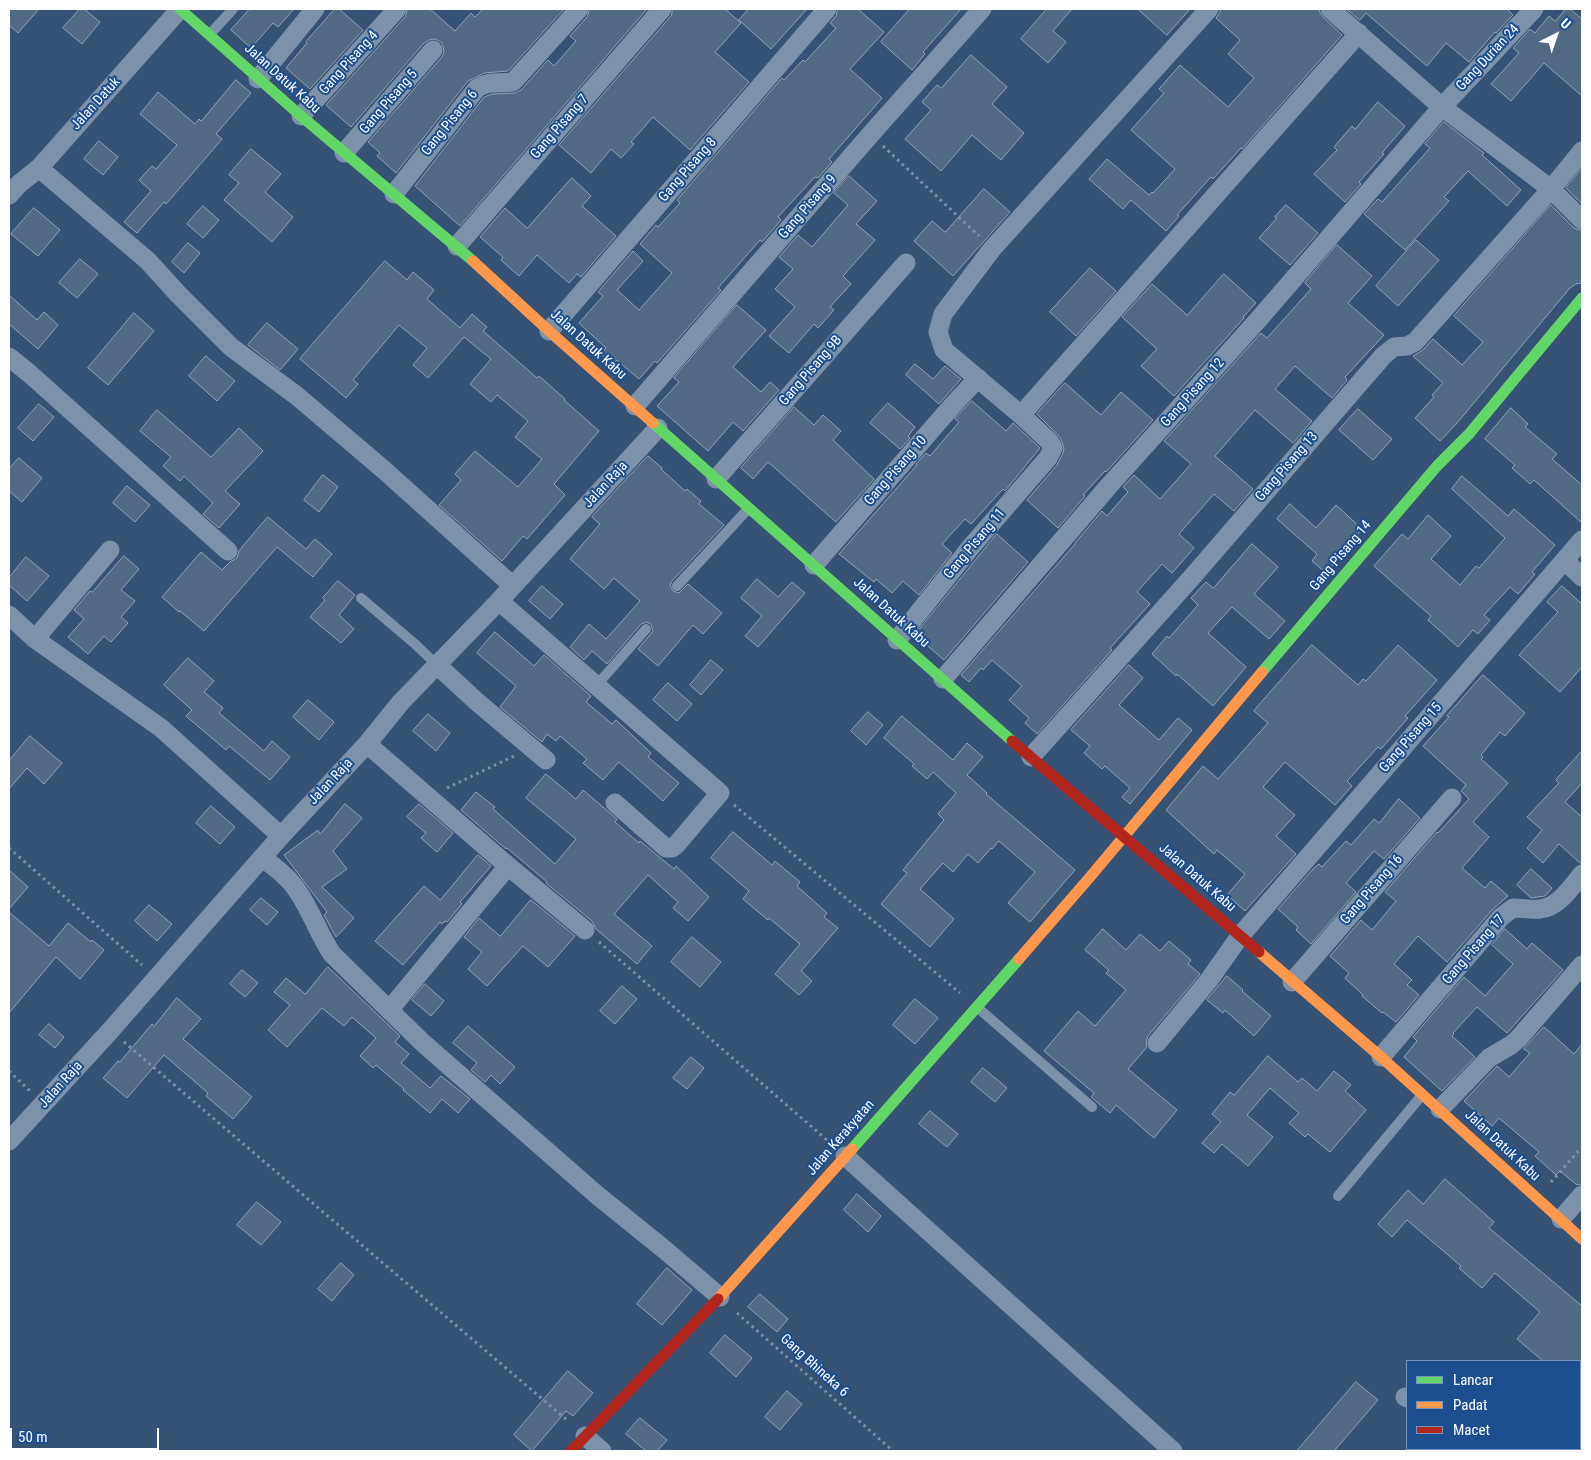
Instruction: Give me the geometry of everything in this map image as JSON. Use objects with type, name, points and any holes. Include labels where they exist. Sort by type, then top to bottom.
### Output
[{"type":"street","name":"Jalan Datuk Kabu","points":[[180,9],[344,153],[457,246],[658,428],[897,640],[1440,1109],[1582,1239]]},
{"type":"street","name":"Jalan Datuk","points":[[12,184],[39,168],[180,9]]},
{"type":"street","points":[[258,79],[315,9]]},
{"type":"street","name":"Gang Pisang 4","points":[[301,116],[397,9]]},
{"type":"street","name":"Gang Pisang 6","points":[[394,194],[477,88],[487,82],[500,84],[512,82],[579,9]]},
{"type":"street","name":"Gang Pisang 7","points":[[457,246],[662,9]]},
{"type":"street","name":"Gang Pisang 8","points":[[550,331],[827,9]]},
{"type":"street","name":"Gang Pisang 9","points":[[634,406],[982,9]]},
{"type":"street","points":[[1209,9],[992,249],[943,314],[938,332],[944,350],[1021,415],[1359,34]]},
{"type":"street","points":[[1330,9],[1442,107],[1551,189],[1582,220]]},
{"type":"street","name":"Gang Durian 24","points":[[1442,107],[1534,9]]},
{"type":"street","name":"Gang Pisang 5","points":[[344,153],[433,50]]},
{"type":"street","name":"Gang Pisang 12","points":[[943,679],[1107,488],[1258,320],[1442,107]]},
{"type":"street","name":"Gang Pisang 13","points":[[1031,757],[1193,576],[1377,362],[1394,347],[1406,346],[1415,342],[1551,189],[1582,151]]},
{"type":"street","points":[[39,168],[148,261],[231,347],[297,396],[384,470],[513,586]]},
{"type":"street","name":"Gang Pisang 9B","points":[[716,479],[906,263]]},
{"type":"street","name":"Gang Pisang 14","points":[[1124,835],[1431,474],[1469,434],[1582,298]]},
{"type":"street","points":[[9,357],[228,551]]},
{"type":"street","name":"Gang Pisang 10","points":[[814,565],[978,378]]},
{"type":"street","name":"Gang Pisang 11","points":[[897,640],[970,548],[1048,458],[1053,448],[1050,442],[1021,415]]},
{"type":"street","name":"Jalan Raja","points":[[9,1141],[110,1031],[281,836],[366,744],[401,702],[499,601],[658,428]]},
{"type":"street","name":"Gang Pisang 15","points":[[1158,1043],[1209,980],[1240,936],[1582,540]]},
{"type":"street","points":[[35,639],[110,550]]},
{"type":"street","points":[[1565,561],[1582,577]]},
{"type":"street","points":[[499,601],[720,793],[672,848],[666,848],[658,842],[615,803]]},
{"type":"street","points":[[9,615],[35,639],[161,728],[281,836]]},
{"type":"street","points":[[437,665],[476,701],[546,760]]},
{"type":"street","points":[[366,744],[585,930]]},
{"type":"street","name":"Gang Pisang 16","points":[[1292,982],[1452,798]]},
{"type":"street","name":"Jalan Kerakyatan","points":[[571,1451],[720,1297],[977,1007],[1124,835]]},
{"type":"street","points":[[262,858],[282,873],[300,894],[332,954],[423,1043],[597,1195],[720,1297]]},
{"type":"street","points":[[390,1009],[508,866]]},
{"type":"street","name":"Gang Pisang 17","points":[[1381,1058],[1501,917],[1513,908],[1541,909],[1550,906],[1559,900],[1582,874]]},
{"type":"street","points":[[1440,1109],[1489,1058],[1518,1039],[1582,965]]},
{"type":"street","points":[[845,1156],[1173,1451]]},
{"type":"street","points":[[1560,1219],[1582,1195]]},
{"type":"street","points":[[585,1436],[602,1451]]},
{"type":"lane","points":[[210,34],[233,9]]},
{"type":"lane","points":[[677,586],[749,508]]},
{"type":"lane","points":[[361,598],[437,665]]},
{"type":"lane","points":[[596,686],[646,629]]},
{"type":"lane","points":[[977,1007],[1092,1107]]},
{"type":"lane","points":[[1338,1196],[1422,1094]]},
{"type":"path","points":[[870,135],[992,249]]},
{"type":"path","points":[[429,797],[519,754],[530,754],[546,760]]},
{"type":"path","points":[[720,793],[977,1007]]},
{"type":"path","points":[[9,848],[156,977]]},
{"type":"path","points":[[585,930],[845,1156]]},
{"type":"path","points":[[110,1031],[585,1436]]},
{"type":"path","points":[[9,1071],[44,1104]]},
{"type":"path","points":[[1537,1198],[1582,1147]]},
{"type":"path","name":"Gang Bhineka 6","points":[[720,1297],[893,1451]]},
{"type":"building","points":[[9,9],[39,9],[18,33],[9,25]]},
{"type":"building","points":[[80,9],[84,9],[100,22],[82,44],[63,28]]},
{"type":"building","points":[[250,9],[294,9],[278,27],[273,23],[251,48],[231,30]]},
{"type":"building","points":[[335,9],[339,9],[363,30],[310,89],[286,68]]},
{"type":"building","points":[[408,9],[430,9],[455,31],[471,13],[475,17],[483,9],[564,9],[508,71],[484,73],[468,81],[396,173],[377,156],[380,153],[368,142],[442,57],[444,52],[441,42],[435,39],[424,43],[351,127],[326,105],[405,17]]},
{"type":"building","points":[[590,9],[647,9],[460,226],[415,186],[484,97],[492,94],[515,93],[521,90],[548,60],[554,66],[576,41],[570,36],[587,17]]},
{"type":"building","points":[[673,9],[725,9],[741,23],[715,52],[749,82],[690,150],[653,117],[631,142],[634,144],[621,158],[611,149],[591,173],[559,145],[671,16]]},
{"type":"building","points":[[749,9],[807,9],[771,49],[739,20]]},
{"type":"building","points":[[838,9],[858,9],[884,32],[850,69],[882,98],[829,159],[832,162],[818,178],[814,178],[778,217],[781,220],[762,242],[760,240],[718,288],[721,290],[657,363],[655,361],[639,379],[617,360],[613,364],[601,354],[606,348],[579,323],[603,296],[598,292],[633,251],[643,261],[617,290],[639,310],[672,273],[640,244],[656,225],[658,227],[680,203],[677,200],[782,78],[784,80],[803,60],[805,62],[836,28],[830,23],[836,16]]},
{"type":"building","points":[[910,9],[961,9],[923,52],[925,54],[912,70],[881,42]]},
{"type":"building","points":[[1047,9],[1072,9],[1053,31],[1066,42],[1048,63],[1021,39]]},
{"type":"building","points":[[1138,9],[1190,9],[1167,35]]},
{"type":"building","points":[[1220,9],[1319,9],[1323,17],[1342,35],[1242,149],[1213,179],[1211,177],[1177,215],[1179,216],[1166,231],[1131,200],[1123,209],[1089,179],[1107,159],[1149,195],[1175,169],[1131,130],[1164,93],[1159,89],[1180,65],[1228,107],[1254,78],[1228,54],[1240,40],[1216,18]]},
{"type":"building","points":[[1347,9],[1507,9],[1513,15],[1495,32],[1469,62],[1446,43],[1427,66],[1366,13],[1360,20]]},
{"type":"building","points":[[1566,9],[1570,9],[1582,19],[1582,96],[1544,63],[1511,101],[1491,84],[1519,53],[1513,48],[1530,29],[1535,33],[1549,16],[1555,21]]},
{"type":"building","points":[[971,55],[1007,87],[992,104],[1024,133],[1001,160],[972,135],[941,171],[905,139],[931,110],[922,102],[937,85],[941,88]]},
{"type":"building","points":[[236,80],[251,93],[216,134],[222,139],[166,204],[164,202],[137,233],[124,222],[151,191],[139,180],[152,166],[156,169],[177,145],[140,114],[158,92],[195,124],[199,119],[201,121]]},
{"type":"building","points":[[1378,102],[1405,126],[1345,202],[1314,174],[1337,150],[1334,147],[1352,126],[1355,129]]},
{"type":"building","points":[[1444,122],[1484,153],[1482,155],[1521,190],[1507,206],[1468,171],[1444,197],[1449,201],[1405,250],[1364,214],[1378,199],[1382,202],[1430,148],[1425,144]]},
{"type":"building","points":[[99,141],[118,157],[103,175],[84,159]]},
{"type":"building","points":[[251,149],[281,174],[265,192],[293,217],[272,242],[224,200],[239,183],[229,175]]},
{"type":"building","points":[[1582,168],[1582,204],[1566,188]]},
{"type":"building","points":[[849,176],[877,201],[856,224],[875,240],[843,276],[851,284],[830,307],[834,310],[818,328],[814,324],[789,353],[769,336],[795,307],[775,289],[793,269],[779,257],[798,235],[812,247],[848,205],[834,193]]},
{"type":"building","points":[[572,178],[591,196],[582,206],[616,236],[581,277],[577,274],[569,283],[537,255],[519,276],[501,260],[503,257],[480,237],[505,208],[527,228]]},
{"type":"building","points":[[984,189],[1010,212],[953,276],[914,241],[932,221],[945,232]]},
{"type":"building","points":[[1286,205],[1318,233],[1290,265],[1259,238]]},
{"type":"building","points":[[1551,205],[1574,228],[1582,231],[1582,283],[1570,288],[1440,441],[1415,418],[1434,397],[1432,395],[1443,383],[1413,356],[1423,350],[1433,339],[1462,365],[1483,342],[1454,316]]},
{"type":"building","points":[[203,206],[219,220],[203,238],[187,224]]},
{"type":"building","points":[[34,208],[60,230],[38,256],[11,234]]},
{"type":"building","points":[[1416,240],[1439,260],[1398,306],[1376,286]]},
{"type":"building","points":[[188,243],[200,253],[184,273],[172,262]]},
{"type":"building","points":[[1337,245],[1372,276],[1348,303],[1384,335],[1345,377],[1347,380],[1332,398],[1295,366],[1275,389],[1312,421],[1293,443],[1255,410],[1215,456],[1253,489],[1234,511],[1214,494],[1179,534],[1194,548],[1172,573],[1162,564],[1137,592],[1150,604],[1037,734],[1025,723],[1029,718],[1009,700],[1022,686],[992,660],[983,670],[981,668],[969,682],[961,675],[1102,511],[1107,516],[1128,492],[1123,487],[1134,475],[1160,499],[1191,464],[1164,441],[1261,333],[1267,338],[1311,289],[1305,283]]},
{"type":"building","points":[[80,259],[98,274],[77,298],[59,283]]},
{"type":"building","points":[[385,261],[407,280],[413,272],[434,290],[427,299],[460,328],[472,314],[487,327],[483,331],[537,378],[539,376],[599,431],[554,484],[565,495],[527,539],[523,536],[502,561],[439,505],[461,480],[455,474],[475,451],[518,487],[542,459],[515,437],[528,421],[497,395],[491,402],[470,384],[491,359],[464,337],[428,378],[413,365],[427,348],[399,325],[353,380],[358,384],[346,398],[300,359]]},
{"type":"building","points":[[1090,268],[1116,291],[1076,336],[1050,312]]},
{"type":"building","points":[[1224,274],[1256,303],[1174,396],[1141,366],[1157,349],[1122,317],[1152,284],[1187,315]]},
{"type":"building","points":[[9,295],[37,320],[44,312],[58,325],[38,349],[9,324]]},
{"type":"building","points":[[737,305],[766,330],[733,367],[761,392],[770,382],[779,390],[743,431],[733,422],[708,451],[657,406],[679,382],[674,378]]},
{"type":"building","points":[[134,313],[154,331],[108,385],[88,368]]},
{"type":"building","points":[[267,323],[298,349],[280,370],[248,345]]},
{"type":"building","points":[[206,356],[235,381],[217,401],[189,376]]},
{"type":"building","points":[[915,364],[933,379],[945,366],[961,379],[939,404],[906,375]]},
{"type":"building","points":[[1065,383],[1101,415],[1121,392],[1153,420],[1083,495],[1085,496],[1058,528],[1027,500],[1057,465],[1063,453],[1064,448],[1060,437],[1037,414]]},
{"type":"building","points":[[972,401],[1006,431],[1013,423],[1040,448],[1005,491],[1003,489],[971,524],[965,519],[942,544],[952,553],[919,595],[903,581],[892,593],[876,579],[874,582],[839,554],[926,453],[930,456],[959,422],[955,419]]},
{"type":"building","points":[[888,403],[915,427],[908,436],[910,438],[900,449],[870,423]]},
{"type":"building","points":[[39,404],[54,417],[33,441],[18,428]]},
{"type":"building","points":[[794,407],[814,425],[823,415],[841,431],[833,440],[874,479],[836,522],[768,462],[753,479],[741,468]]},
{"type":"building","points":[[1511,408],[1528,424],[1525,427],[1557,454],[1552,459],[1582,485],[1582,523],[1534,480],[1530,484],[1512,468],[1515,465],[1485,439]]},
{"type":"building","points":[[1358,409],[1392,439],[1373,460],[1339,430]]},
{"type":"building","points":[[157,410],[211,457],[239,428],[263,451],[225,491],[240,504],[219,528],[203,514],[213,503],[184,476],[180,481],[163,466],[171,457],[140,431]]},
{"type":"building","points":[[648,456],[685,491],[687,489],[701,501],[699,504],[724,525],[670,585],[673,591],[679,593],[688,584],[722,613],[703,634],[693,625],[658,666],[638,649],[653,631],[651,624],[647,622],[641,624],[607,664],[592,651],[584,660],[570,647],[589,624],[606,639],[640,601],[614,578],[604,589],[570,559],[600,524],[592,517]]},
{"type":"building","points":[[19,458],[42,478],[22,502],[9,491],[9,469]]},
{"type":"building","points":[[323,475],[338,487],[319,512],[304,500]]},
{"type":"building","points":[[1462,476],[1508,516],[1514,509],[1555,545],[1532,572],[1535,574],[1518,594],[1510,587],[1484,615],[1490,620],[1478,634],[1473,630],[1458,647],[1428,620],[1431,616],[1374,566],[1402,534],[1408,539],[1428,515],[1451,536],[1431,559],[1460,585],[1476,566],[1479,568],[1505,538],[1452,489]]},
{"type":"building","points":[[127,486],[150,505],[135,522],[113,503]]},
{"type":"building","points":[[1290,504],[1316,528],[1336,505],[1362,529],[1326,573],[1312,561],[1317,554],[1277,519]]},
{"type":"building","points":[[268,517],[306,549],[315,539],[332,554],[313,577],[277,547],[204,631],[162,597],[201,552],[222,570],[237,558],[239,551]]},
{"type":"building","points":[[997,534],[1028,562],[944,660],[915,635]]},
{"type":"building","points":[[1252,544],[1278,567],[1254,594],[1285,621],[1269,639],[1232,607],[1208,633],[1246,667],[1213,706],[1152,654],[1198,605],[1191,598],[1206,582],[1213,588]]},
{"type":"building","points":[[124,556],[139,569],[121,590],[135,601],[121,617],[128,623],[111,642],[104,636],[88,654],[68,637],[84,619],[74,610]]},
{"type":"building","points":[[26,557],[49,576],[27,601],[9,585],[9,578]]},
{"type":"building","points":[[757,579],[778,597],[792,582],[805,593],[758,647],[745,636],[762,616],[741,598]]},
{"type":"building","points":[[338,581],[355,595],[339,615],[354,629],[341,643],[310,617]]},
{"type":"building","points":[[542,586],[563,604],[550,619],[529,601]]},
{"type":"building","points":[[1562,586],[1582,604],[1582,667],[1560,692],[1519,655],[1558,612],[1547,602]]},
{"type":"building","points":[[495,632],[534,666],[544,655],[591,696],[586,702],[612,724],[616,720],[651,753],[648,757],[679,783],[663,801],[619,762],[603,780],[583,763],[587,759],[560,736],[556,741],[547,734],[542,742],[500,707],[516,686],[477,653]]},
{"type":"building","points":[[1312,645],[1358,685],[1363,679],[1366,681],[1398,645],[1437,680],[1405,716],[1408,718],[1381,749],[1378,747],[1347,781],[1352,786],[1335,805],[1285,762],[1263,787],[1295,815],[1276,836],[1296,854],[1245,911],[1227,895],[1245,874],[1217,850],[1214,854],[1166,810],[1203,766],[1218,779],[1268,723],[1254,711]]},
{"type":"building","points":[[188,658],[214,681],[204,692],[223,708],[219,713],[264,751],[272,741],[290,757],[270,780],[229,746],[226,750],[186,716],[192,710],[164,685]]},
{"type":"building","points":[[711,660],[723,670],[701,695],[690,685]]},
{"type":"building","points":[[1129,665],[1143,678],[1119,705],[1159,740],[1178,718],[1192,730],[1130,804],[1122,797],[1130,788],[1105,766],[1102,769],[1084,753],[1090,746],[1071,730]]},
{"type":"building","points":[[1483,675],[1525,713],[1505,736],[1500,732],[1481,755],[1483,757],[1481,759],[1508,783],[1473,822],[1489,837],[1462,868],[1485,888],[1491,881],[1508,896],[1492,910],[1447,962],[1418,936],[1394,964],[1412,980],[1407,985],[1419,995],[1396,1022],[1362,996],[1345,978],[1349,973],[1330,956],[1361,920],[1372,930],[1396,901],[1385,892],[1437,832],[1469,799],[1461,791],[1466,785],[1423,746]]},
{"type":"building","points":[[668,683],[692,704],[677,721],[653,700]]},
{"type":"building","points":[[308,700],[334,722],[319,740],[293,717]]},
{"type":"building","points":[[868,712],[883,725],[866,745],[851,731]]},
{"type":"building","points":[[428,714],[450,733],[436,751],[413,731]]},
{"type":"building","points":[[902,716],[953,760],[967,743],[983,757],[967,775],[986,794],[1075,870],[1030,922],[1008,903],[1035,872],[999,841],[978,863],[968,854],[953,872],[943,863],[920,889],[954,919],[930,947],[881,904],[907,873],[903,870],[944,820],[938,814],[956,793],[933,772],[927,779],[912,766],[914,764],[884,738]]},
{"type":"building","points":[[30,736],[62,763],[44,784],[27,768],[9,789],[9,761]]},
{"type":"building","points":[[1582,751],[1582,783],[1565,802],[1582,817],[1582,863],[1559,844],[1543,863],[1527,848],[1542,830],[1527,817],[1559,783],[1556,780]]},
{"type":"building","points":[[546,774],[576,799],[583,790],[617,819],[615,822],[639,843],[640,841],[674,869],[676,866],[709,897],[688,921],[673,908],[678,902],[648,875],[614,914],[652,946],[637,964],[596,929],[592,921],[461,810],[476,792],[495,807],[493,809],[555,864],[576,839],[526,798]]},
{"type":"building","points":[[1399,799],[1420,818],[1384,859],[1374,851],[1346,883],[1356,892],[1311,944],[1296,930],[1298,927],[1278,909],[1313,869],[1319,864],[1322,867],[1346,841],[1351,845],[1374,819],[1379,823]]},
{"type":"building","points":[[345,804],[362,818],[333,851],[347,869],[322,887],[354,918],[336,937],[324,915],[327,912],[284,855],[318,830],[320,834]]},
{"type":"building","points":[[419,804],[453,833],[437,852],[421,838],[426,833],[407,817]]},
{"type":"building","points":[[211,806],[235,827],[220,844],[196,823]]},
{"type":"building","points":[[733,832],[772,865],[775,861],[800,882],[797,886],[827,913],[824,917],[838,928],[801,971],[812,981],[799,995],[775,974],[800,944],[743,899],[749,891],[711,858]]},
{"type":"building","points":[[478,855],[491,866],[460,902],[462,904],[447,922],[445,921],[442,924],[440,922],[403,965],[375,941],[424,886],[440,900]]},
{"type":"building","points":[[1531,869],[1552,888],[1545,896],[1531,898],[1517,885]]},
{"type":"building","points":[[9,870],[28,887],[9,909]]},
{"type":"building","points":[[261,898],[278,912],[267,925],[250,910]]},
{"type":"building","points":[[531,900],[575,936],[548,967],[523,946],[487,986],[468,969],[482,952],[464,937],[479,918],[500,936]]},
{"type":"building","points":[[149,905],[172,924],[157,941],[135,921]]},
{"type":"building","points":[[9,912],[49,946],[68,923],[104,950],[80,979],[56,957],[9,1013]]},
{"type":"building","points":[[1103,929],[1126,950],[1140,934],[1160,951],[1169,941],[1191,960],[1188,964],[1200,974],[1148,1036],[1147,1047],[1128,1069],[1177,1110],[1154,1138],[1116,1105],[1110,1113],[1091,1097],[1094,1093],[1044,1051],[1078,1011],[1095,1026],[1126,990],[1106,973],[1109,970],[1085,950]]},
{"type":"building","points":[[1505,929],[1527,949],[1532,943],[1563,970],[1507,1033],[1477,1007],[1452,1036],[1475,1057],[1442,1091],[1404,1057],[1417,1041],[1413,1037],[1464,977],[1485,996],[1513,964],[1492,945]]},
{"type":"building","points":[[692,937],[721,962],[700,987],[671,962]]},
{"type":"building","points":[[328,967],[400,1036],[395,1042],[409,1054],[401,1063],[430,1088],[441,1076],[470,1099],[458,1113],[442,1099],[430,1113],[376,1065],[373,1068],[360,1056],[376,1038],[352,1017],[344,1026],[322,1008],[287,1047],[268,1030],[290,1005],[274,992],[286,978],[305,994]]},
{"type":"building","points":[[242,970],[258,983],[245,997],[230,984]]},
{"type":"building","points":[[1227,976],[1271,1016],[1254,1036],[1225,1010],[1223,1013],[1207,1000]]},
{"type":"building","points":[[425,984],[444,1001],[431,1016],[412,1000]]},
{"type":"building","points":[[622,986],[637,999],[615,1024],[600,1011]]},
{"type":"building","points":[[177,998],[201,1019],[183,1039],[252,1097],[233,1119],[206,1096],[208,1093],[164,1055],[127,1098],[103,1078],[118,1061],[120,1062],[152,1024],[154,1026]]},
{"type":"building","points":[[915,999],[938,1018],[915,1044],[893,1025]]},
{"type":"building","points":[[49,1024],[64,1037],[55,1048],[39,1035]]},
{"type":"building","points":[[468,1026],[515,1067],[500,1084],[491,1075],[485,1082],[471,1070],[477,1063],[453,1043]]},
{"type":"building","points":[[1544,1027],[1574,1054],[1582,1044],[1582,1184],[1577,1185],[1560,1171],[1556,1175],[1535,1156],[1539,1152],[1499,1118],[1492,1126],[1464,1101],[1497,1066],[1509,1077],[1530,1053],[1524,1049]]},
{"type":"building","points":[[1268,1056],[1298,1082],[1302,1078],[1317,1091],[1334,1071],[1351,1085],[1345,1091],[1366,1110],[1330,1152],[1308,1134],[1305,1137],[1289,1123],[1299,1113],[1270,1088],[1247,1115],[1273,1137],[1248,1166],[1222,1144],[1214,1153],[1202,1143],[1221,1122],[1212,1114],[1230,1092],[1234,1095]]},
{"type":"building","points":[[691,1057],[704,1068],[687,1089],[673,1078]]},
{"type":"building","points":[[983,1068],[1007,1088],[995,1102],[971,1082]]},
{"type":"building","points":[[930,1111],[958,1134],[947,1147],[919,1124]]},
{"type":"building","points":[[1445,1179],[1494,1222],[1489,1228],[1582,1306],[1582,1361],[1542,1360],[1517,1339],[1540,1312],[1495,1273],[1482,1288],[1459,1268],[1461,1266],[1407,1220],[1392,1237],[1378,1224],[1408,1190],[1423,1204]]},
{"type":"building","points":[[857,1194],[881,1216],[868,1232],[844,1210]]},
{"type":"building","points":[[257,1202],[281,1222],[261,1245],[237,1225]]},
{"type":"building","points":[[341,1263],[354,1275],[332,1301],[318,1289]]},
{"type":"building","points":[[667,1268],[692,1290],[662,1325],[637,1304]]},
{"type":"building","points":[[760,1294],[788,1319],[777,1332],[748,1307]]},
{"type":"building","points":[[725,1335],[752,1358],[736,1377],[710,1353]]},
{"type":"building","points":[[568,1371],[593,1393],[573,1416],[566,1411],[532,1451],[514,1435]]},
{"type":"building","points":[[1356,1382],[1378,1400],[1334,1451],[1297,1451]]},
{"type":"building","points":[[787,1391],[802,1404],[780,1430],[765,1417]]},
{"type":"building","points":[[640,1418],[667,1440],[657,1451],[646,1451],[626,1434]]},
{"type":"traffic: fast","points":[[180,9],[301,116],[473,261]]},
{"type":"traffic: fast","points":[[1262,672],[1437,466],[1469,434],[1582,298]]},
{"type":"traffic: fast","points":[[653,423],[1012,741]]},
{"type":"traffic: fast","points":[[852,1149],[1019,959]]},
{"type":"traffic: slow","points":[[473,261],[653,423]]},
{"type":"traffic: slow","points":[[1019,959],[1262,672]]},
{"type":"traffic: slow","points":[[1259,952],[1381,1057],[1582,1239]]},
{"type":"traffic: slow","points":[[718,1299],[852,1149]]},
{"type":"traffic: jam","points":[[1012,741],[1259,952]]},
{"type":"traffic: jam","points":[[571,1451],[718,1299]]}]
